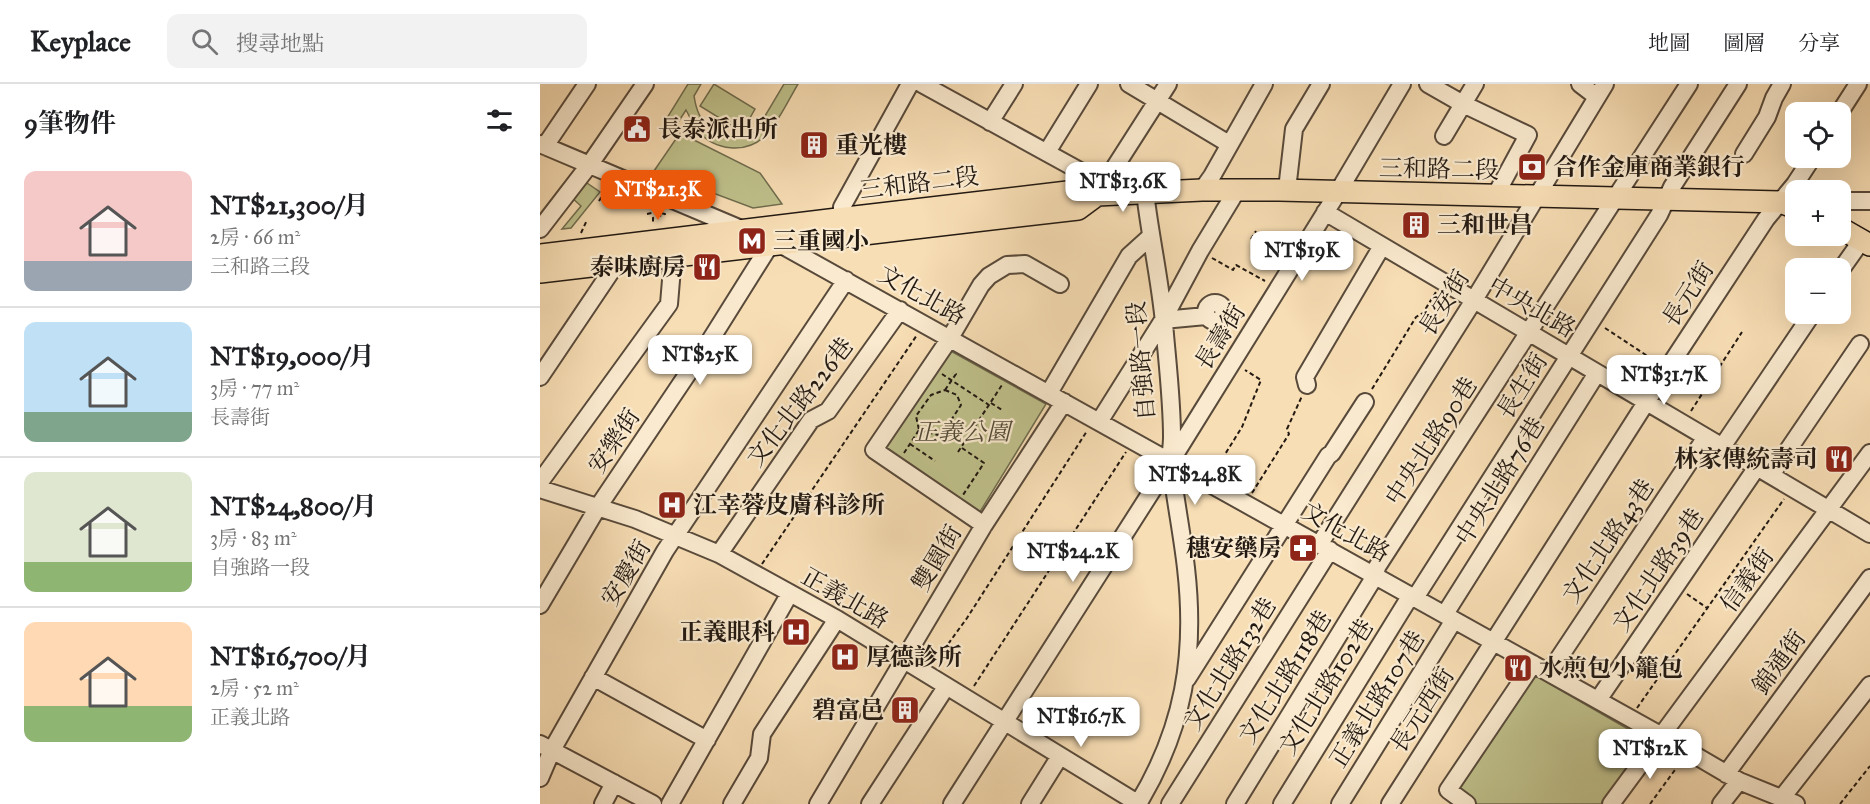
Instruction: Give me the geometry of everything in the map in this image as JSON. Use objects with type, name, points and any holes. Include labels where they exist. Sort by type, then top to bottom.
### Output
[{"type":"main road","name":"三和路二段","points":[[540,255],[746,231],[842,227],[1078,209],[1097,195],[1146,192],[1237,190],[1667,198],[1785,204]]},
{"type":"main road","name":"三和路二段","points":[[540,272],[775,244],[842,227]]},
{"type":"main road","points":[[1851,234],[1866,242]]},
{"type":"street","points":[[542,145],[587,84]]},
{"type":"street","points":[[540,229],[590,165],[645,84]]},
{"type":"street","points":[[842,227],[842,207],[910,84]]},
{"type":"street","points":[[922,84],[942,89],[990,122],[1080,171],[1097,195],[1168,84]]},
{"type":"street","points":[[990,122],[1014,84]]},
{"type":"street","points":[[1047,152],[1089,84]]},
{"type":"street","points":[[1129,84],[1229,144]]},
{"type":"street","points":[[1202,190],[1264,84]]},
{"type":"street","points":[[1290,191],[1288,181],[1294,129],[1321,84]]},
{"type":"street","name":"長壽街","points":[[952,804],[1171,461],[1338,192],[1402,84]]},
{"type":"street","points":[[1428,84],[1463,104],[1528,135],[1495,196]]},
{"type":"street","points":[[1444,136],[1475,84]]},
{"type":"street","points":[[1580,84],[1601,91]]},
{"type":"street","name":"中央北路90巷","points":[[1375,576],[1377,567],[1689,84]]},
{"type":"street","name":"長生街","points":[[1413,597],[1659,215],[1672,187],[1738,84]]},
{"type":"street","points":[[1744,154],[1767,117],[1782,84]]},
{"type":"street","points":[[1846,102],[1858,84]]},
{"type":"street","name":"長安街","points":[[1325,547],[1601,91]]},
{"type":"street","name":"文化北路","points":[[542,145],[746,231],[846,280],[1598,700],[1732,778],[1789,801]]},
{"type":"street","points":[[1097,420],[1163,320],[1200,251],[1237,190]]},
{"type":"street","name":"自強路一段","points":[[1139,804],[1171,740],[1185,681],[1188,624],[1186,569],[1171,461],[1172,436],[1163,320],[1150,237],[1146,192]]},
{"type":"street","points":[[1851,201],[1870,201]]},
{"type":"street","name":"長元街","points":[[1494,642],[1646,402],[1766,219],[1785,207]]},
{"type":"street","name":"中央北路","points":[[1325,212],[1870,534]]},
{"type":"street","points":[[1049,393],[1129,256],[1150,237]]},
{"type":"street","points":[[1851,259],[1866,242]]},
{"type":"street","name":"安樂街","points":[[540,605],[598,507],[775,244]]},
{"type":"street","points":[[1307,384],[1305,377],[1382,246]]},
{"type":"street","points":[[540,483],[669,304],[673,256]]},
{"type":"street","points":[[540,377],[610,273],[614,263]]},
{"type":"street","points":[[984,525],[874,450],[950,338],[981,285],[997,270],[1007,265],[1025,264],[1060,284]]},
{"type":"street","name":"安慶街","points":[[540,778],[546,747],[593,676],[650,576],[846,280]]},
{"type":"street","name":"文化北路226巷","points":[[719,554],[811,420],[828,411],[900,310]]},
{"type":"street","points":[[1163,320],[1206,315]]},
{"type":"street","points":[[1722,447],[1805,324]]},
{"type":"street","name":"文化北路39巷","points":[[1598,700],[1676,586],[1860,344]]},
{"type":"street","name":"中央北路76巷","points":[[1449,617],[1597,373]]},
{"type":"street","name":"雙園街","points":[[818,804],[984,525],[1064,402]]},
{"type":"street","points":[[1185,681],[1328,456],[1365,402]]},
{"type":"street","name":"文化北路43巷","points":[[1549,673],[1706,437]]},
{"type":"street","name":"信義街","points":[[1611,804],[1870,453]]},
{"type":"street","name":"正義北路","points":[[540,489],[635,519],[719,554],[837,618],[1139,804]]},
{"type":"street","name":"文化北路132巷","points":[[1170,804],[1325,547]]},
{"type":"street","name":"文化北路118巷","points":[[1235,804],[1375,576]]},
{"type":"street","name":"錦通街","points":[[1721,804],[1732,778],[1870,578]]},
{"type":"street","points":[[670,804],[790,593]]},
{"type":"street","name":"文化北路102巷","points":[[1282,804],[1413,597]]},
{"type":"street","name":"正義北路107巷","points":[[1340,804],[1449,617]]},
{"type":"street","points":[[732,804],[759,758],[762,734],[837,618]]},
{"type":"street","name":"長元西街","points":[[1390,804],[1494,642]]},
{"type":"street","points":[[1465,803],[1448,790],[1533,664]]},
{"type":"street","points":[[593,676],[707,740]]},
{"type":"street","points":[[1789,801],[1870,685]]},
{"type":"street","points":[[870,804],[946,687]]},
{"type":"street","points":[[546,747],[653,804]]},
{"type":"street","points":[[1030,804],[1060,756]]},
{"type":"street","points":[[603,804],[614,783]]},
{"type":"path","points":[[599,201],[609,185]]},
{"type":"path","points":[[646,214],[656,212],[665,214],[652,218],[653,224]]},
{"type":"path","points":[[581,233],[587,220]]},
{"type":"path","points":[[1251,239],[1256,231]]},
{"type":"path","points":[[1200,251],[1233,270],[1239,260]]},
{"type":"path","points":[[1236,265],[1278,289]]},
{"type":"path","points":[[1365,402],[1416,317],[1423,313],[1442,281]]},
{"type":"path","points":[[1592,320],[1668,368]]},
{"type":"path","points":[[755,574],[924,324]]},
{"type":"path","points":[[1683,423],[1742,332]]},
{"type":"path","points":[[1208,482],[1242,427],[1261,380],[1232,363]]},
{"type":"path","points":[[931,367],[1002,411]]},
{"type":"path","points":[[958,452],[1011,372]]},
{"type":"path","points":[[896,465],[919,430],[916,416],[931,395],[945,390],[956,374],[953,373]]},
{"type":"path","points":[[1245,503],[1289,434],[1287,429],[1307,384]]},
{"type":"path","points":[[919,430],[938,435],[946,428],[960,405],[957,395],[945,390]]},
{"type":"path","points":[[927,674],[967,618],[1097,420]]},
{"type":"path","points":[[976,424],[980,427]]},
{"type":"path","points":[[946,428],[951,431],[957,442],[984,462],[956,506]]},
{"type":"path","points":[[966,698],[1133,441]]},
{"type":"path","points":[[910,444],[935,461]]},
{"type":"path","points":[[968,488],[972,491]]},
{"type":"path","points":[[1630,718],[1792,488]]},
{"type":"path","points":[[1676,586],[1707,608]]},
{"type":"path","points":[[1650,804],[1688,751]]},
{"type":"path","points":[[1840,804],[1870,766]]},
{"type":"green space","points":[[688,84],[701,84],[694,96],[697,110],[709,127],[724,135],[741,136],[756,131],[784,84],[798,84],[778,119],[765,136],[749,146],[731,148],[705,138],[696,129],[686,110],[677,124],[667,118]]},
{"type":"green space","points":[[714,84],[755,109],[742,132],[700,106]]},
{"type":"green space","points":[[680,133],[760,173],[782,204],[753,208],[654,171]]},
{"type":"green space","points":[[584,181],[600,192],[571,228],[562,229],[581,206],[571,197]]},
{"type":"green space","name":"正義公園","points":[[949,350],[1046,404],[978,515],[882,449]]},
{"type":"green space","points":[[1531,673],[1647,740],[1601,804],[1475,804],[1460,794],[1458,783]]},
{"type":"place","name":"長泰派出所","points":[[637,129]]},
{"type":"place","name":"重光樓","points":[[814,145]]},
{"type":"place","name":"合作金庫商業銀行","points":[[1532,167]]},
{"type":"place","name":"三和世昌","points":[[1416,225]]},
{"type":"place","name":"三重國小","points":[[752,241]]},
{"type":"place","name":"泰味廚房","points":[[707,267]]},
{"type":"place","name":"林家傳統壽司","points":[[1839,459]]},
{"type":"place","name":"江幸蓉皮膚科診所","points":[[672,505]]},
{"type":"place","name":"穗安藥房","points":[[1303,548]]},
{"type":"place","name":"正義眼科","points":[[796,632]]},
{"type":"place","name":"厚德診所","points":[[845,657]]},
{"type":"place","name":"水煎包小籠包","points":[[1518,668]]},
{"type":"place","name":"碧富邑","points":[[905,710]]}]
